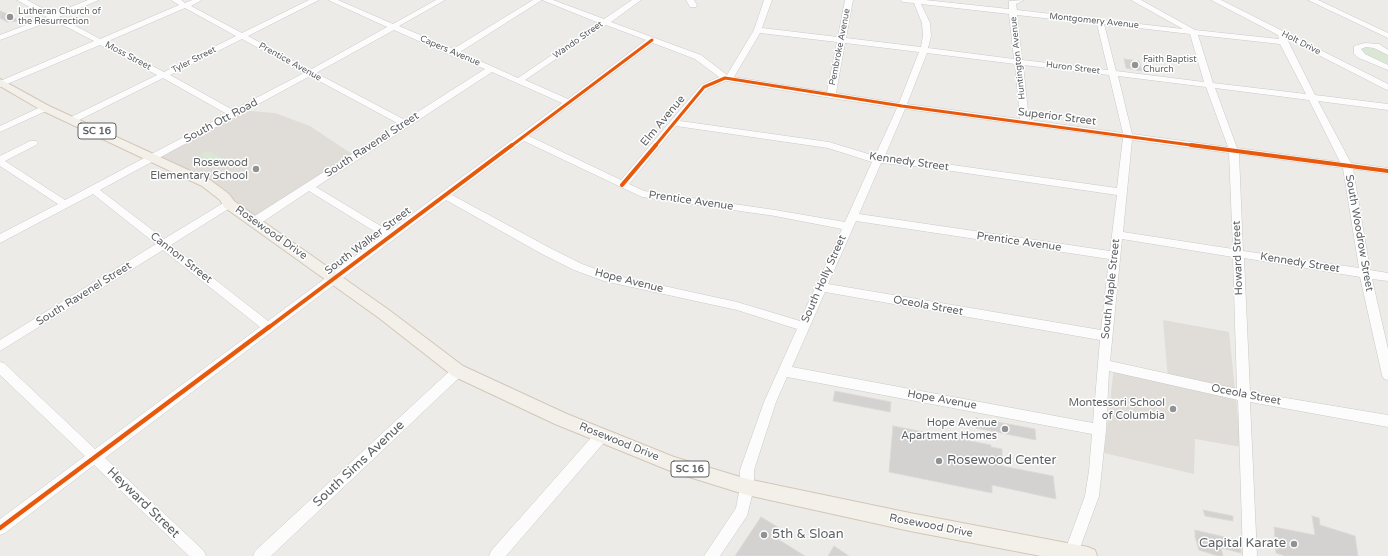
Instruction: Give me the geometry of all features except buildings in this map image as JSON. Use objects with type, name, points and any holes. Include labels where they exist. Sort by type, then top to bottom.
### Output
[{"type":"main road","name":"Rosewood Drive","points":[[1,83],[45,108],[154,157],[196,178],[202,190],[222,204],[229,204],[334,278],[402,327],[458,371],[560,419],[673,464],[746,487],[910,522],[1077,555]]},
{"type":"street","name":"Moss Street","points":[[21,0],[164,75],[233,114]]},
{"type":"street","points":[[0,38],[95,0]]},
{"type":"street","name":"Prentice Avenue","points":[[176,0],[405,124]]},
{"type":"street","points":[[1,83],[198,0]]},
{"type":"street","name":"Tyler Street","points":[[72,120],[315,0]]},
{"type":"street","name":"Capers Avenue","points":[[332,0],[343,2],[393,26],[568,102]]},
{"type":"street","name":"South Ott Road","points":[[0,240],[441,0]]},
{"type":"street","points":[[453,52],[538,0]]},
{"type":"street","points":[[546,0],[698,57],[727,78],[758,30],[768,0]]},
{"type":"street","name":"Wando Street","points":[[519,81],[637,0]]},
{"type":"street","name":"Pembroke Avenue","points":[[831,95],[849,0]]},
{"type":"street","name":"Montgomery Avenue","points":[[905,0],[1193,32],[1282,38]]},
{"type":"street","name":"Huntington Avenue","points":[[1020,0],[1012,3],[1025,122]]},
{"type":"street","points":[[1135,0],[1193,32]]},
{"type":"street","name":"Holt Drive","points":[[1214,0],[1282,38],[1388,87]]},
{"type":"street","points":[[1312,0],[1388,36]]},
{"type":"street","name":"South Holly Street","points":[[711,556],[742,511],[747,470],[770,402],[902,106],[924,50],[927,36],[926,23],[916,1]]},
{"type":"street","name":"South Maple Street","points":[[1077,555],[1092,496],[1100,430],[1106,336],[1128,135],[1100,22]]},
{"type":"street","name":"Huron Street","points":[[758,30],[1388,107]]},
{"type":"street","name":"Howard Street","points":[[1193,32],[1209,85],[1234,151],[1250,556]]},
{"type":"street","name":"South Woodrow Street","points":[[1282,38],[1346,165],[1365,274],[1388,375]]},
{"type":"street","name":"South Walker Street","points":[[0,528],[652,40]]},
{"type":"street","points":[[1388,53],[1376,46],[1365,45],[1357,48],[1357,52],[1362,56],[1388,68]]},
{"type":"street","name":"South Ravenel Street","points":[[254,222],[491,69]]},
{"type":"street","name":"Superior Street","points":[[727,78],[902,106],[1128,135],[1234,151],[1388,170]]},
{"type":"street","name":"Elm Avenue","points":[[622,185],[704,87],[727,78]]},
{"type":"street","points":[[0,130],[45,108]]},
{"type":"street","name":"Kennedy Street","points":[[673,123],[829,145],[877,160],[924,164],[1122,192]]},
{"type":"street","name":"Prentice Avenue","points":[[523,137],[642,194],[775,213],[1115,256]]},
{"type":"street","points":[[33,143],[0,161],[66,204]]},
{"type":"street","points":[[308,186],[390,236]]},
{"type":"street","name":"Cannon Street","points":[[93,189],[268,327]]},
{"type":"street","name":"Hope Avenue","points":[[445,195],[546,251],[608,278],[737,306],[803,326]]},
{"type":"street","name":"South Ravenel Street","points":[[0,346],[229,204]]},
{"type":"street","name":"Kennedy Street","points":[[1117,235],[1388,278]]},
{"type":"street","name":"Oceola Street","points":[[822,287],[1106,336]]},
{"type":"street","name":"Oceola Street","points":[[1104,365],[1244,396],[1388,421]]},
{"type":"street","name":"Heyward Street","points":[[0,367],[199,556]]},
{"type":"street","name":"South Sims Avenue","points":[[260,556],[458,371]]},
{"type":"street","name":"Hope Avenue","points":[[784,371],[1100,430]]},
{"type":"street","points":[[502,553],[602,435]]},
{"type":"shaded area","name":"Rosewood Elementary School","points":[[240,110],[275,113],[310,126],[355,156],[254,222],[225,197],[154,157]]},
{"type":"shaded area","name":"Montessori School of Columbia","points":[[1163,320],[1229,332],[1241,447],[1195,439],[1194,474],[1104,453],[1114,367],[1168,379]]},
{"type":"green space","points":[[1365,45],[1388,53],[1388,68],[1369,59],[1357,48]]},
{"type":"green space","points":[[210,151],[224,160],[215,165],[200,155]]},
{"type":"cycle path","points":[[0,528],[652,40]]},
{"type":"cycle path","points":[[622,185],[704,87],[725,78],[902,106],[1388,171]]},
{"type":"place","name":"Lutheran Church of the Resurrection","points":[[10,17]]},
{"type":"place","name":"Faith Baptist Church","points":[[1135,65]]},
{"type":"place","name":"Rosewood Elementary School","points":[[256,169]]},
{"type":"place","name":"Montessori School of Columbia","points":[[1173,409]]},
{"type":"place","name":"Hope Avenue Apartment Homes","points":[[1005,429]]},
{"type":"place","name":"Rosewood Center","points":[[939,461]]},
{"type":"place","name":"5th & Sloan","points":[[764,535]]},
{"type":"place","name":"Capital Karate","points":[[1294,544]]}]
